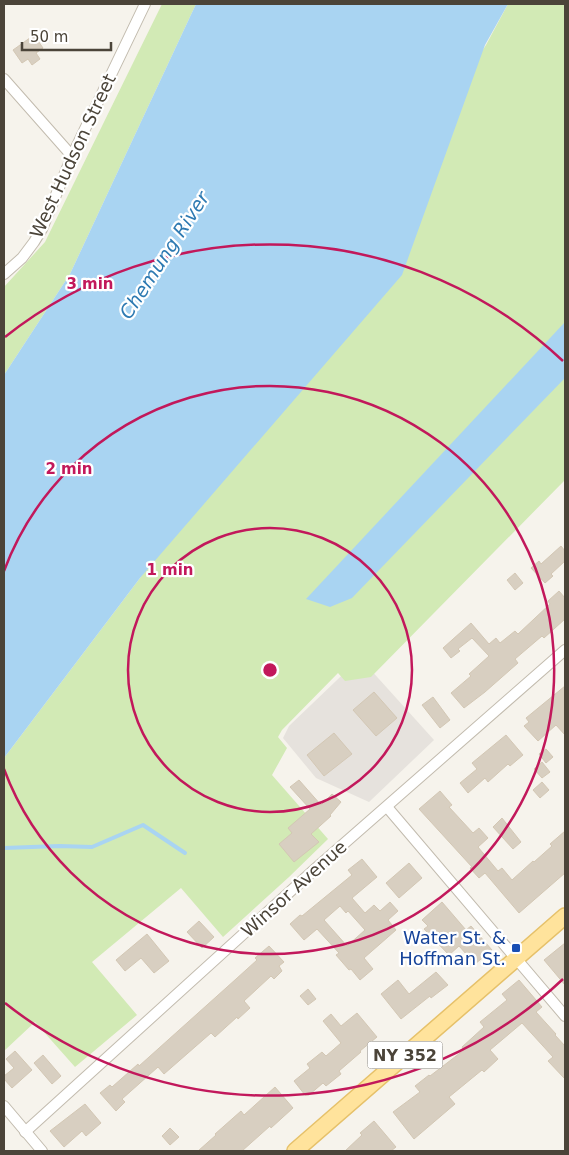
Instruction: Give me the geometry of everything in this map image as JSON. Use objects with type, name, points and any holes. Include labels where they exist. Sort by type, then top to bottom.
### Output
[{"type":"main road","name":"NY 352","points":[[295,1151],[517,960],[565,916]]},
{"type":"street","name":"West Hudson Street","points":[[4,274],[22,258],[42,229],[72,156],[145,4]]},
{"type":"street","points":[[4,79],[72,156]]},
{"type":"street","name":"Winsor Avenue","points":[[25,1132],[315,869],[565,650]]},
{"type":"street","points":[[387,807],[565,1016]]},
{"type":"street","points":[[4,1106],[42,1151]]},
{"type":"shaded area","points":[[360,658],[434,740],[369,802],[316,778],[283,738],[289,726]]},
{"type":"green space","points":[[162,4],[196,4],[70,274],[4,375],[4,287],[45,242]]},
{"type":"green space","points":[[508,4],[565,4],[565,480],[371,677],[345,681],[338,673],[282,730],[278,737],[287,748],[272,775],[328,839],[223,937],[181,888],[92,962],[137,1015],[75,1067],[35,1022],[4,1051],[4,758],[140,578],[486,45]]},
{"type":"water","name":"Chemung River","points":[[196,4],[508,4],[485,45],[402,275],[140,578],[4,758],[4,375],[70,274]]},
{"type":"water","points":[[565,322],[565,378],[352,598],[330,607],[306,599]]},
{"type":"building","points":[[34,35],[43,48],[36,53],[40,59],[32,65],[28,59],[22,63],[13,50]]},
{"type":"building","points":[[561,546],[565,551],[565,561],[551,574],[553,576],[545,583],[531,568],[539,561],[541,564]]},
{"type":"building","points":[[515,573],[523,583],[515,590],[507,580]]},
{"type":"building","points":[[559,591],[565,598],[565,619],[544,638],[542,636],[515,659],[518,663],[464,708],[451,693],[471,676],[469,674],[489,656],[472,638],[458,649],[460,651],[451,658],[443,648],[471,623],[489,644],[496,638],[500,643],[515,631],[518,634],[550,604],[548,601]]},
{"type":"building","points":[[565,686],[565,735],[556,725],[538,741],[524,726],[529,722],[526,718]]},
{"type":"building","points":[[374,692],[397,718],[376,736],[353,710]]},
{"type":"building","points":[[433,697],[450,720],[440,728],[422,705]]},
{"type":"building","points":[[334,733],[352,754],[324,776],[307,755]]},
{"type":"building","points":[[506,735],[523,755],[510,766],[508,764],[488,782],[485,778],[468,793],[460,783],[477,769],[472,763]]},
{"type":"building","points":[[546,749],[553,757],[546,763],[539,754]]},
{"type":"building","points":[[542,762],[550,772],[542,778],[534,769]]},
{"type":"building","points":[[299,780],[321,805],[332,794],[341,802],[331,816],[311,834],[319,842],[294,862],[279,844],[292,833],[288,828],[310,809],[290,787]]},
{"type":"building","points":[[542,782],[549,790],[540,798],[533,790]]},
{"type":"building","points":[[440,791],[452,805],[449,807],[473,833],[479,828],[488,838],[478,847],[498,871],[502,868],[512,880],[552,846],[550,844],[565,831],[565,873],[519,913],[485,873],[479,878],[470,868],[472,867],[419,809]]},
{"type":"building","points":[[502,818],[521,842],[513,849],[493,827]]},
{"type":"building","points":[[362,859],[377,877],[352,898],[365,913],[374,905],[380,911],[390,902],[398,911],[388,920],[396,930],[364,958],[373,969],[360,980],[336,955],[339,953],[317,929],[304,940],[290,924],[352,875],[348,870]],"holes":[[[340,906],[346,913],[348,911],[365,930],[347,946],[324,920]]]},
{"type":"building","points":[[409,863],[422,878],[399,898],[386,883]]},
{"type":"building","points":[[442,902],[466,930],[471,926],[492,950],[475,964],[459,946],[449,955],[424,929],[428,926],[422,920]]},
{"type":"building","points":[[199,921],[214,937],[202,948],[187,932]]},
{"type":"building","points":[[147,934],[169,961],[154,973],[141,958],[125,971],[116,960]]},
{"type":"building","points":[[565,943],[565,985],[544,960]]},
{"type":"building","points":[[269,946],[284,962],[279,966],[282,971],[274,979],[271,976],[244,1001],[250,1008],[215,1037],[211,1033],[164,1074],[158,1067],[122,1099],[125,1102],[116,1111],[100,1093],[110,1085],[112,1087],[138,1064],[139,1066],[257,960],[255,958]]},
{"type":"building","points":[[436,972],[448,985],[431,998],[430,996],[401,1019],[381,994],[398,980],[409,994]]},
{"type":"building","points":[[519,980],[542,1007],[536,1012],[565,1046],[565,1079],[548,1061],[553,1057],[522,1023],[490,1050],[498,1059],[484,1072],[482,1070],[449,1097],[455,1104],[414,1139],[393,1112],[420,1092],[415,1086],[464,1050],[462,1047],[484,1027],[480,1022],[507,1000],[502,994]]},
{"type":"building","points":[[308,989],[316,999],[308,1005],[300,996]]},
{"type":"building","points":[[357,1013],[377,1037],[339,1071],[341,1074],[326,1086],[323,1083],[309,1095],[305,1095],[294,1081],[310,1068],[307,1064],[322,1052],[326,1056],[341,1043],[323,1021],[331,1014],[341,1026]]},
{"type":"building","points":[[15,1051],[32,1070],[12,1088],[4,1079],[4,1076],[14,1068],[6,1059]]},
{"type":"building","points":[[43,1055],[61,1076],[52,1084],[34,1063]]},
{"type":"building","points":[[275,1087],[293,1108],[271,1128],[270,1126],[242,1151],[198,1151],[241,1111],[244,1115]]},
{"type":"building","points":[[85,1104],[101,1123],[86,1136],[82,1131],[64,1147],[50,1131]]},
{"type":"building","points":[[374,1121],[396,1147],[391,1151],[345,1151],[362,1135],[360,1133]]},
{"type":"building","points":[[170,1128],[179,1137],[170,1145],[162,1136]]},
{"type":"waterway","points":[[4,848],[92,847],[143,825],[185,853]]},
{"type":"place","name":"Water St. & Hoffman St.","points":[[516,948]]}]
